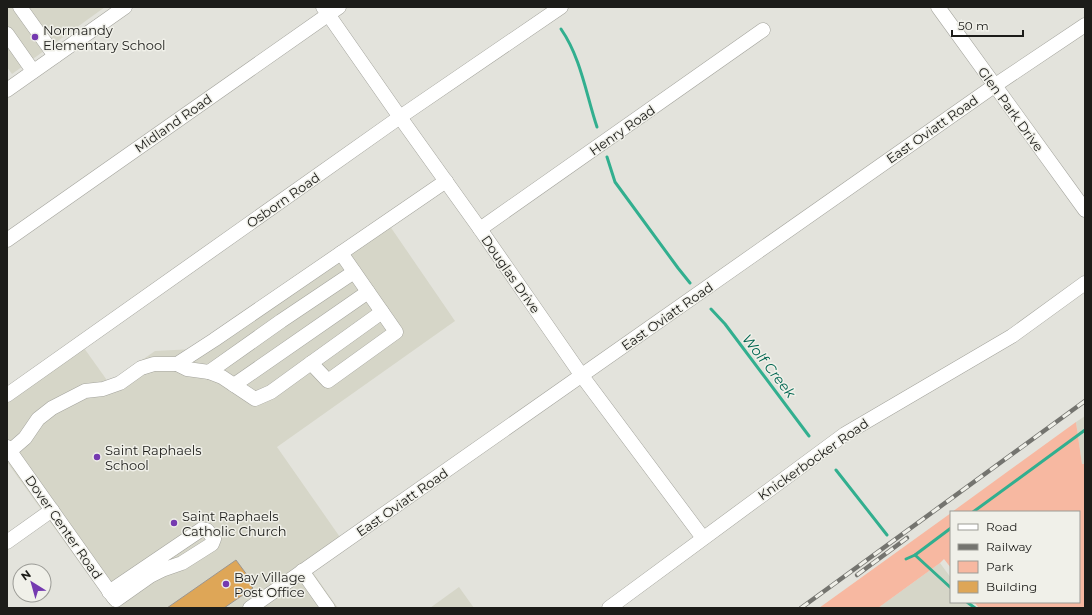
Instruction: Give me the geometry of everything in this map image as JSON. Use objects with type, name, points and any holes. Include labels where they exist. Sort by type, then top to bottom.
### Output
[{"type":"street","points":[[20,7],[55,56]]},
{"type":"street","points":[[7,90],[125,7]]},
{"type":"street","name":"Osborn Road","points":[[7,395],[400,117],[561,7]]},
{"type":"street","name":"Glen Park Drive","points":[[938,7],[1085,210]]},
{"type":"street","name":"Douglas Drive","points":[[330,10],[400,117],[582,376],[703,538]]},
{"type":"street","name":"Midland Road","points":[[7,240],[330,10]]},
{"type":"street","name":"East Oviatt Road","points":[[253,607],[302,571],[994,86],[1085,25]]},
{"type":"street","name":"Henry Road","points":[[480,229],[763,30]]},
{"type":"street","points":[[7,34],[33,71]]},
{"type":"street","points":[[177,364],[446,181]]},
{"type":"street","points":[[311,363],[328,381],[396,332],[340,253]]},
{"type":"street","points":[[209,372],[354,272]]},
{"type":"street","name":"Knickerbocker Road","points":[[609,608],[845,434],[1012,336],[1085,283]]},
{"type":"street","points":[[234,385],[368,292]]},
{"type":"street","points":[[8,449],[25,438],[38,419],[52,408],[85,391],[103,389],[120,383],[141,368],[154,364],[177,364],[187,369],[209,372],[222,377],[254,399],[271,392],[382,312]]},
{"type":"street","name":"Dover Center Road","points":[[8,449],[115,600]]},
{"type":"street","points":[[7,542],[52,510]]},
{"type":"street","points":[[202,530],[207,530],[214,539],[212,544],[182,563],[150,576],[115,600],[202,530]]},
{"type":"street","points":[[302,571],[328,608]]},
{"type":"shaded area","name":"Normandy Elementary School","points":[[7,7],[105,7],[12,74],[7,67]]},
{"type":"shaded area","points":[[383,216],[455,321],[277,447],[342,540],[307,564],[338,608],[112,608],[7,462],[7,402],[84,348],[109,383],[155,351],[194,349]]},
{"type":"shaded area","points":[[1085,416],[1085,464],[1082,465],[1076,422]]},
{"type":"shaded area","points":[[940,563],[950,577],[950,603],[969,603],[972,608],[878,608]]},
{"type":"shaded area","points":[[459,587],[474,608],[430,608]]},
{"type":"green space","points":[[1076,422],[1082,464],[1085,464],[1085,608],[979,608],[975,603],[1080,603],[1080,511],[953,511]]},
{"type":"green space","points":[[950,514],[950,567],[944,559],[878,608],[819,608]]},
{"type":"building","name":"Bay Village Post Office","points":[[236,560],[253,583],[250,585],[253,588],[224,608],[167,608]]},
{"type":"waterway","name":"Wolf Creek","points":[[561,29],[574,52],[597,127]]},
{"type":"waterway","name":"Wolf Creek","points":[[607,157],[615,182],[690,283]]},
{"type":"waterway","name":"Wolf Creek","points":[[711,309],[725,324],[809,436]]},
{"type":"waterway","points":[[974,511],[1085,430]]},
{"type":"waterway","name":"Wolf Creek","points":[[836,470],[887,535]]},
{"type":"waterway","points":[[915,555],[950,529]]},
{"type":"waterway","name":"Wolf Creek","points":[[906,559],[915,555],[950,587]]},
{"type":"waterway","name":"Wolf Creek","points":[[968,603],[975,608]]},
{"type":"railway","points":[[801,608],[1085,401]]},
{"type":"railway","points":[[857,575],[907,538]]},
{"type":"place","name":"Normandy Elementary School","points":[[35,37]]},
{"type":"place","name":"Saint Raphaels School","points":[[97,457]]},
{"type":"place","name":"Saint Raphaels Catholic Church","points":[[174,523]]},
{"type":"place","name":"Bay Village Post Office","points":[[226,584]]}]
